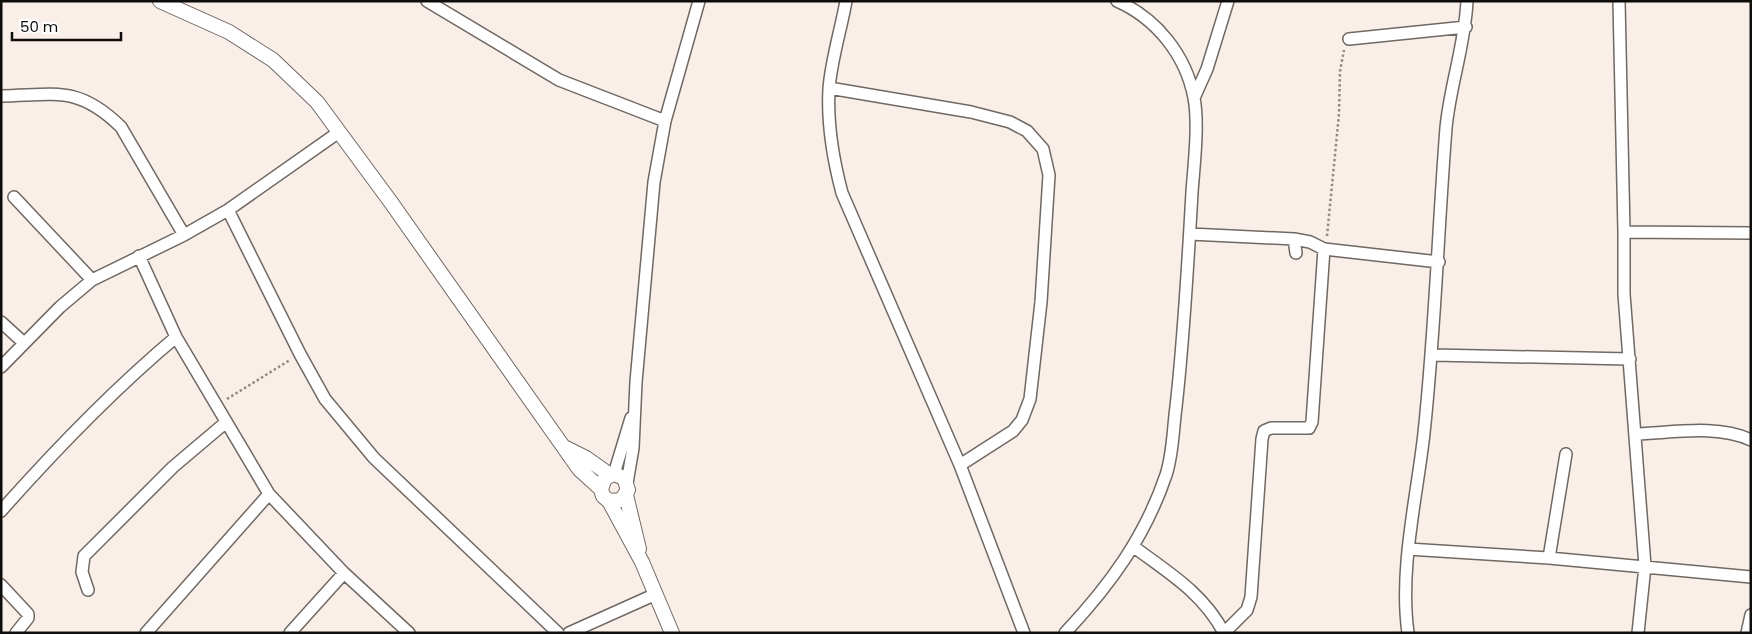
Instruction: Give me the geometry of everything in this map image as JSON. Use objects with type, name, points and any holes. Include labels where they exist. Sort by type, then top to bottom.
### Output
[{"type":"street","points":[[160,1],[229,32],[274,60],[311,96],[339,132],[579,469],[605,495],[621,500],[627,489],[636,405],[637,372],[654,182],[664,122],[699,1]]},
{"type":"street","points":[[428,1],[559,80],[664,122]]},
{"type":"street","points":[[846,1],[829,88],[832,150],[842,193],[960,465],[1024,633]]},
{"type":"street","points":[[1065,633],[1093,603],[1134,547],[1155,505],[1167,472],[1179,379],[1195,144],[1194,98],[1180,58],[1168,40],[1145,17],[1116,1]]},
{"type":"street","points":[[1194,98],[1208,69],[1228,1]]},
{"type":"street","points":[[1408,633],[1408,548],[1417,497],[1433,355],[1446,126],[1466,27],[1467,1]]},
{"type":"street","points":[[1619,1],[1624,294],[1645,566],[1638,633]]},
{"type":"street","points":[[1349,39],[1466,27]]},
{"type":"street","points":[[829,88],[971,112],[1002,120],[1027,131],[1043,150],[1049,175],[1041,302],[1030,399],[1022,420],[1013,430],[960,465]]},
{"type":"street","points":[[1,96],[75,96],[89,101],[107,113],[121,127],[184,235]]},
{"type":"street","points":[[1,367],[60,307],[92,280],[184,235],[228,210],[339,132]]},
{"type":"street","points":[[14,198],[92,280]]},
{"type":"street","points":[[228,210],[300,354],[326,399],[374,458],[558,633]]},
{"type":"street","points":[[1624,232],[1751,233]]},
{"type":"street","points":[[1190,234],[1294,238],[1310,242],[1324,249],[1439,262]]},
{"type":"street","points":[[1294,238],[1296,253]]},
{"type":"street","points":[[1134,547],[1184,584],[1206,604],[1224,633],[1247,610],[1251,597],[1264,431],[1271,428],[1304,429],[1309,428],[1312,422],[1324,249]]},
{"type":"street","points":[[140,256],[176,337],[268,494],[344,573],[409,633]]},
{"type":"street","points":[[1,322],[24,343]]},
{"type":"street","points":[[1,511],[76,428],[125,380],[176,337]]},
{"type":"street","points":[[1433,355],[1630,359]]},
{"type":"street","points":[[636,405],[622,441],[612,475],[602,483],[605,495],[620,525],[642,562],[672,633]]},
{"type":"street","points":[[88,590],[82,572],[84,556],[173,467],[225,423]]},
{"type":"street","points":[[1635,434],[1720,432],[1751,440]]},
{"type":"street","points":[[563,446],[612,475],[624,478],[642,562]]},
{"type":"street","points":[[1549,558],[1566,454]]},
{"type":"street","points":[[146,633],[268,494]]},
{"type":"street","points":[[1408,548],[1645,566],[1751,577]]},
{"type":"street","points":[[290,633],[344,573]]},
{"type":"street","points":[[1,585],[28,614],[28,618],[16,633]]},
{"type":"street","points":[[570,633],[656,594]]},
{"type":"street","points":[[1746,633],[1751,615]]},
{"type":"path","points":[[1324,249],[1329,228],[1339,114],[1341,64],[1349,39]]},
{"type":"path","points":[[215,406],[300,354]]}]
